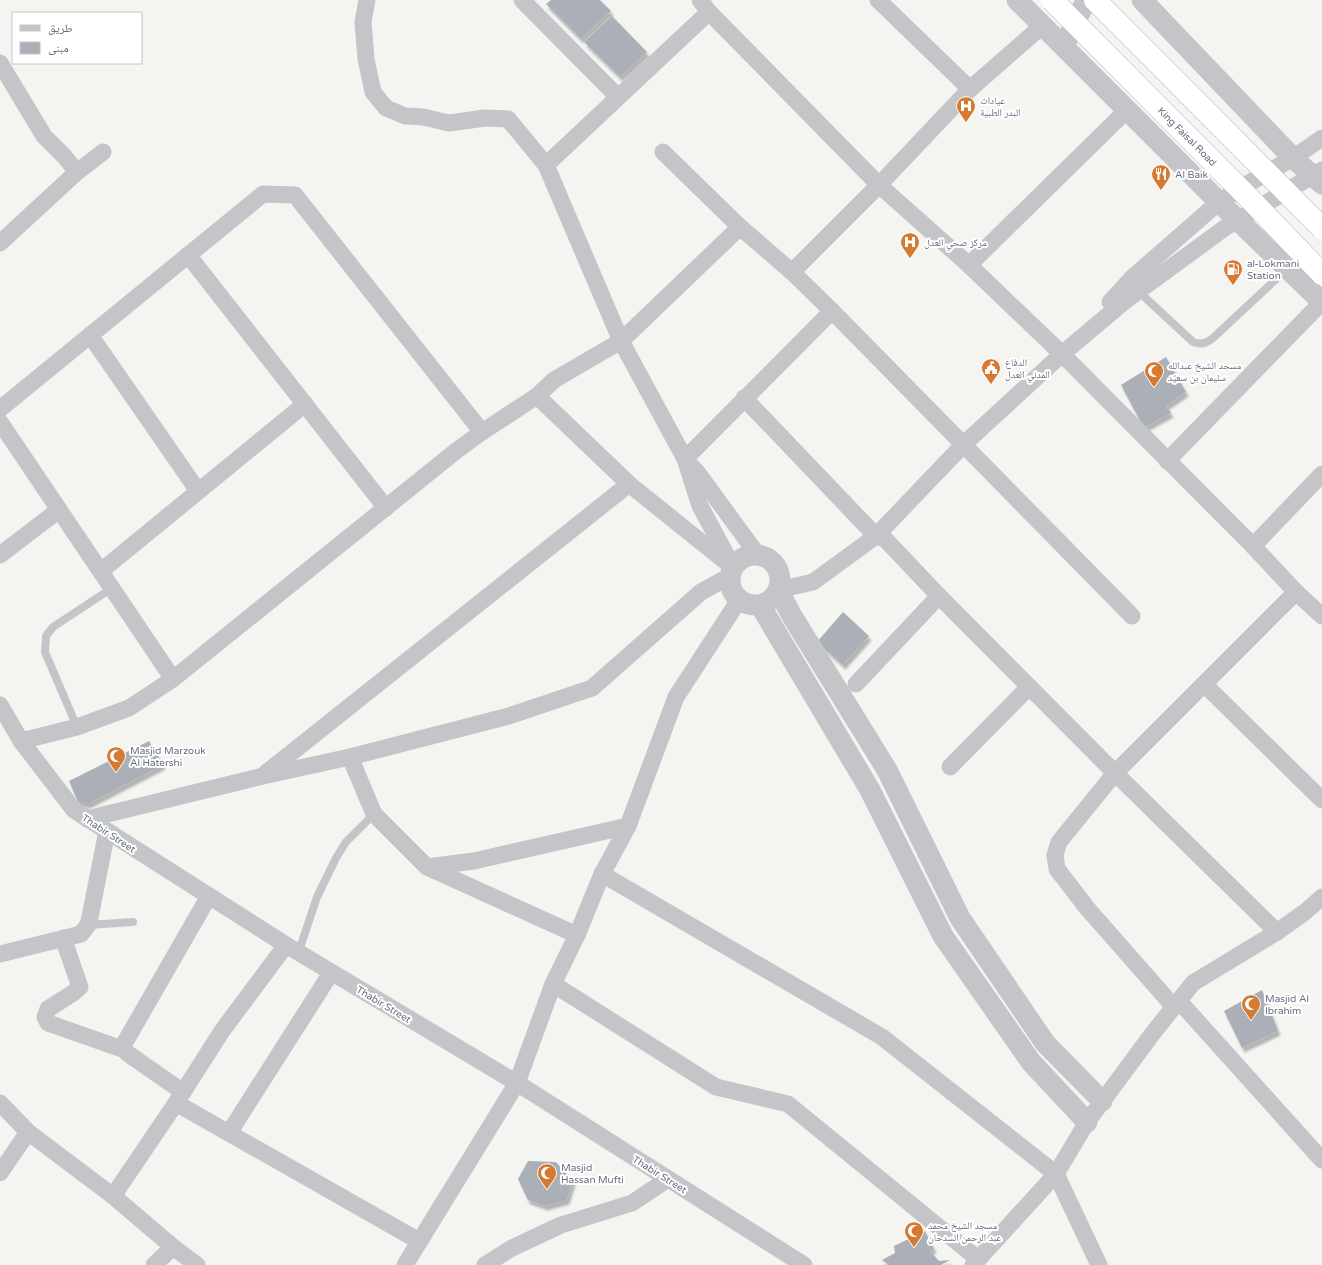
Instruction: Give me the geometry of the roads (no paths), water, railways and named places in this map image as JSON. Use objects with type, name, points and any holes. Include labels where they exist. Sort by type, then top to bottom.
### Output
[{"type":"highway","name":"King Faisal Road","points":[[1052,0],[1234,182],[1322,274]]},
{"type":"highway","points":[[1095,0],[1322,228]]},
{"type":"street","points":[[87,819],[263,776],[350,757],[509,716],[592,688],[701,592],[731,572],[737,562],[743,557],[757,554],[768,558],[777,567],[780,574],[778,590],[774,597],[768,602],[760,605],[753,605],[746,604],[739,600],[731,589],[731,572],[700,506],[685,459],[621,341],[546,165],[508,119],[485,118],[449,123],[423,117],[405,116],[386,108],[373,92],[366,59],[363,22],[366,0]]},
{"type":"street","points":[[522,0],[618,97]]},
{"type":"street","points":[[878,0],[970,89]]},
{"type":"street","points":[[1064,47],[1082,8],[1091,0]]},
{"type":"street","points":[[778,590],[813,582],[876,536],[964,444],[1062,354],[1138,291],[1226,227],[1319,177],[1293,158],[1142,0]]},
{"type":"street","points":[[1021,1],[1042,26],[1322,302],[1167,461]]},
{"type":"street","points":[[546,165],[618,97],[705,6],[880,185],[969,265],[1062,354],[1253,546],[1296,592],[1322,616]]},
{"type":"street","points":[[792,272],[880,185],[970,89],[1042,26]]},
{"type":"street","points":[[0,63],[44,136],[64,156],[77,172]]},
{"type":"street","points":[[969,265],[1126,110]]},
{"type":"street","points":[[1062,354],[1132,278],[1219,202],[1293,158],[1322,138]]},
{"type":"street","points":[[0,242],[77,172],[103,152]]},
{"type":"street","points":[[663,152],[740,227],[792,272],[832,311],[1132,616]]},
{"type":"street","points":[[0,408],[263,194],[295,195],[482,432]]},
{"type":"street","points":[[21,741],[77,727],[129,708],[173,679],[456,451],[537,396],[554,380],[621,341],[740,227]]},
{"type":"street","points":[[188,255],[386,508]]},
{"type":"street","points":[[685,459],[832,311]]},
{"type":"street","points":[[90,335],[198,491]]},
{"type":"street","points":[[537,396],[629,484],[731,572]]},
{"type":"street","points":[[744,398],[876,536],[885,539],[939,596],[1115,773],[1277,932]]},
{"type":"street","points":[[101,571],[304,404]]},
{"type":"street","points":[[0,422],[173,679]]},
{"type":"street","points":[[685,459],[697,472],[757,554]]},
{"type":"street","points":[[1253,546],[1322,474]]},
{"type":"street","points":[[263,776],[629,484]]},
{"type":"street","points":[[0,555],[59,510]]},
{"type":"street","points":[[778,590],[792,616],[887,770],[960,918],[1045,1043],[1102,1101]]},
{"type":"street","points":[[1296,592],[1115,773],[1059,842],[1055,855],[1057,869],[1088,908],[1322,1160]]},
{"type":"street","points":[[856,684],[939,596]]},
{"type":"street","points":[[405,1265],[516,1083],[553,984],[577,935],[602,874],[628,826],[676,697],[739,600]]},
{"type":"street","points":[[760,605],[870,790],[943,936],[1031,1062],[1087,1122]]},
{"type":"street","points":[[1204,684],[1322,800]]},
{"type":"street","points":[[950,767],[1029,686]]},
{"type":"street","name":"Thabir Street","points":[[2,713],[21,741],[74,810],[87,819],[293,950],[516,1083],[668,1179],[782,1260],[804,1265]]},
{"type":"street","points":[[350,757],[374,814],[427,867],[577,935]]},
{"type":"street","points":[[427,867],[474,861],[628,826]]},
{"type":"street","points":[[0,954],[81,934],[88,925],[106,831]]},
{"type":"street","points":[[602,874],[882,1037],[1056,1174],[1099,1265]]},
{"type":"street","points":[[209,896],[124,1044],[125,1050],[179,1098],[229,1133],[419,1241]]},
{"type":"street","points":[[553,984],[716,1087],[788,1104],[975,1262],[1056,1174],[1087,1122],[1102,1101],[1193,983],[1277,932],[1305,912],[1322,897]]},
{"type":"street","points":[[64,938],[80,987],[48,1009],[45,1017],[48,1023],[125,1050]]},
{"type":"street","points":[[113,1196],[222,1032],[293,950]]},
{"type":"street","points":[[229,1133],[331,973]]},
{"type":"street","points":[[0,1103],[28,1132],[113,1196],[173,1247],[197,1265]]},
{"type":"street","points":[[0,1173],[28,1132]]},
{"type":"street","points":[[485,1265],[512,1248],[561,1225],[632,1203],[668,1179]]},
{"type":"street","points":[[154,1265],[173,1247]]},
{"type":"lane","points":[[1138,291],[1193,342],[1200,344],[1207,343],[1288,268]]},
{"type":"lane","points":[[77,727],[45,652],[46,636],[53,627],[112,588]]},
{"type":"lane","points":[[293,950],[302,945],[317,897],[336,858],[346,842],[374,814]]},
{"type":"lane","points":[[88,925],[133,922]]},
{"type":"place","name":"عيادات البدر الطبية","points":[[966,123]]},
{"type":"place","name":"Al Baik","points":[[1161,191]]},
{"type":"place","name":"مركز صحي العدل","points":[[910,259]]},
{"type":"place","name":"al-Lokmani Station","points":[[1233,286]]},
{"type":"place","name":"الدفاع المدني العدل","points":[[991,385]]},
{"type":"place","name":"مسجد الشيخ عبدالله سليمان بن سعيّد","points":[[1154,388]]},
{"type":"place","name":"Masjid Marzouk Al Hatershi","points":[[116,773]]},
{"type":"place","name":"Masjid Al Ibrahim","points":[[1251,1021]]},
{"type":"place","name":"Masjid Hassan Mufti","points":[[547,1190]]},
{"type":"place","name":"مسجد الشيخ محمد عبد الرحمن السدحان","points":[[914,1248]]}]
